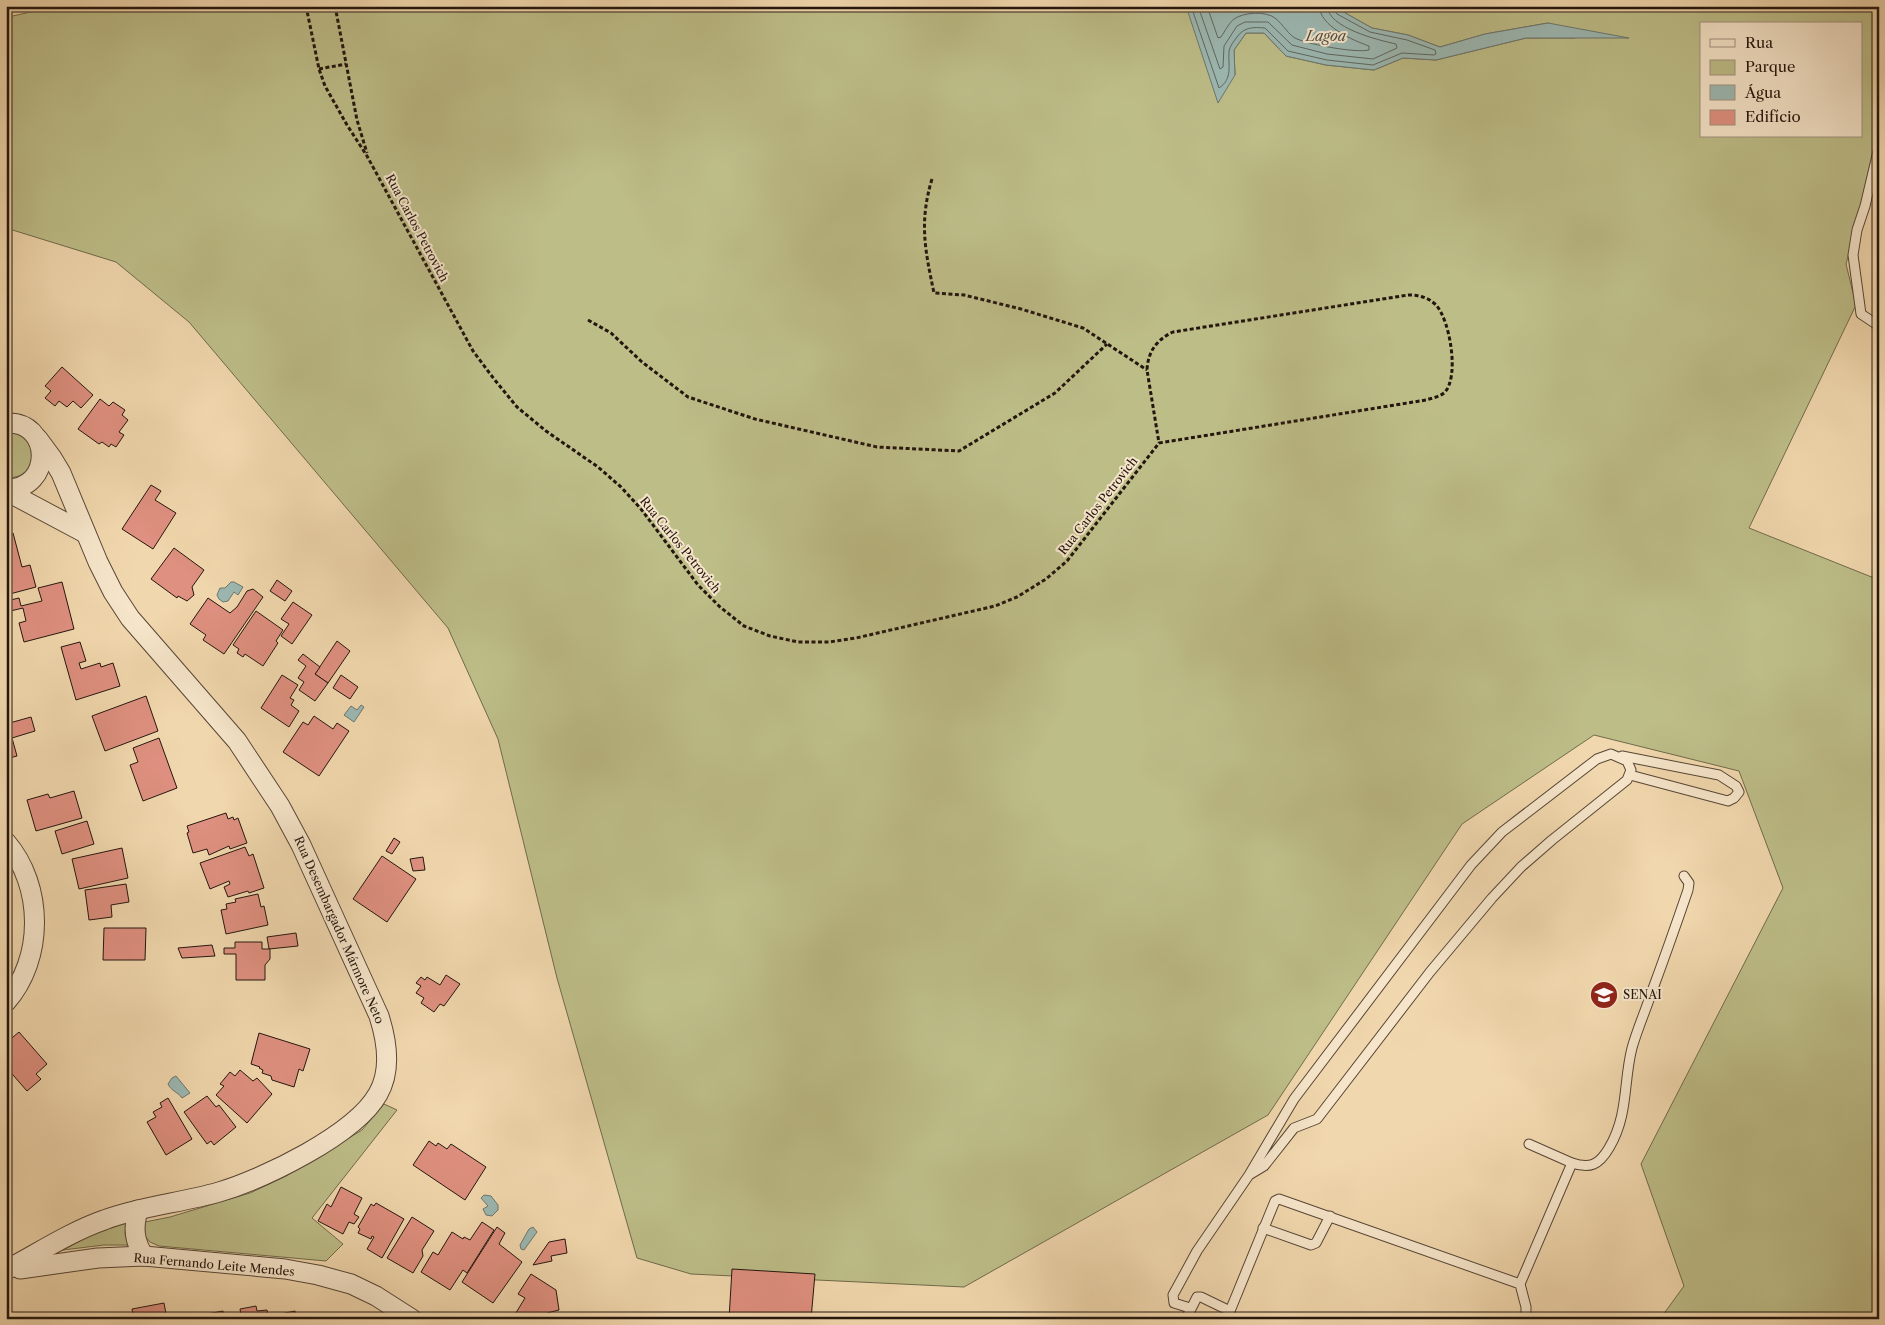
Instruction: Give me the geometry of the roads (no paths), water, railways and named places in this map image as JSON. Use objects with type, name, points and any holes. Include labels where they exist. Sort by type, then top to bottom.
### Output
[{"type":"street","name":"Rua Desembargador Mármore Neto","points":[[6,423],[22,425],[32,431],[52,458],[61,473],[85,533],[113,592],[130,618],[237,741],[260,772],[301,844],[380,1016],[386,1038],[388,1056],[378,1094],[354,1122],[288,1164],[249,1183],[182,1202],[138,1210],[106,1219],[78,1230],[6,1270]]},
{"type":"street","points":[[6,490],[27,484],[40,468],[42,449],[38,439]]},
{"type":"street","points":[[6,490],[85,533]]},
{"type":"street","points":[[6,842],[12,849],[24,872],[34,902],[34,936],[28,967],[13,994],[6,1002]]},
{"type":"street","points":[[138,1210],[134,1234],[137,1246],[144,1256]]},
{"type":"street","name":"Rua Fernando Leite Mendes","points":[[6,1270],[64,1261],[144,1256],[285,1270],[318,1275],[350,1284],[376,1296],[412,1319]]},
{"type":"lane","points":[[1879,147],[1865,206],[1857,230],[1853,255],[1861,314],[1879,326]]},
{"type":"lane","points":[[1190,1308],[1174,1303],[1173,1295],[1197,1251],[1249,1175],[1294,1098],[1471,865],[1502,832],[1597,759],[1611,754],[1719,775],[1736,786],[1739,792],[1728,801],[1630,775]]},
{"type":"lane","points":[[1249,1175],[1264,1166],[1294,1128],[1311,1123],[1322,1114],[1455,940],[1521,867],[1627,780],[1630,775],[1630,765],[1627,761],[1611,754]]},
{"type":"lane","points":[[1529,1144],[1582,1166],[1590,1166],[1598,1161],[1609,1148],[1620,1124],[1626,1098],[1632,1047],[1688,890],[1689,883],[1684,876]]},
{"type":"lane","points":[[1526,1319],[1526,1307],[1520,1284],[1572,1163]]},
{"type":"lane","points":[[1186,1319],[1195,1298],[1201,1297],[1230,1311],[1275,1201],[1279,1199],[1520,1284]]},
{"type":"lane","points":[[1264,1228],[1311,1244],[1316,1243],[1330,1216]]},
{"type":"water","name":"Lagoa","points":[[1186,6],[1336,6],[1372,28],[1408,35],[1440,47],[1485,34],[1548,23],[1629,38],[1526,38],[1436,60],[1403,58],[1374,70],[1326,65],[1286,56],[1264,33],[1246,33],[1234,50],[1235,75],[1218,103]]},
{"type":"water","points":[[231,582],[243,587],[238,595],[234,592],[228,601],[223,602],[217,595],[220,588],[225,588]]},
{"type":"water","points":[[361,705],[364,707],[354,722],[344,715],[351,706],[357,710]]},
{"type":"water","points":[[176,1076],[190,1093],[182,1098],[168,1084]]},
{"type":"water","points":[[484,1195],[491,1196],[498,1205],[498,1210],[492,1216],[486,1215],[483,1209],[488,1206],[481,1198]]},
{"type":"water","points":[[533,1227],[537,1232],[524,1250],[521,1249],[520,1245],[529,1229]]},
{"type":"place","name":"SENAI","points":[[1604,995]]}]
